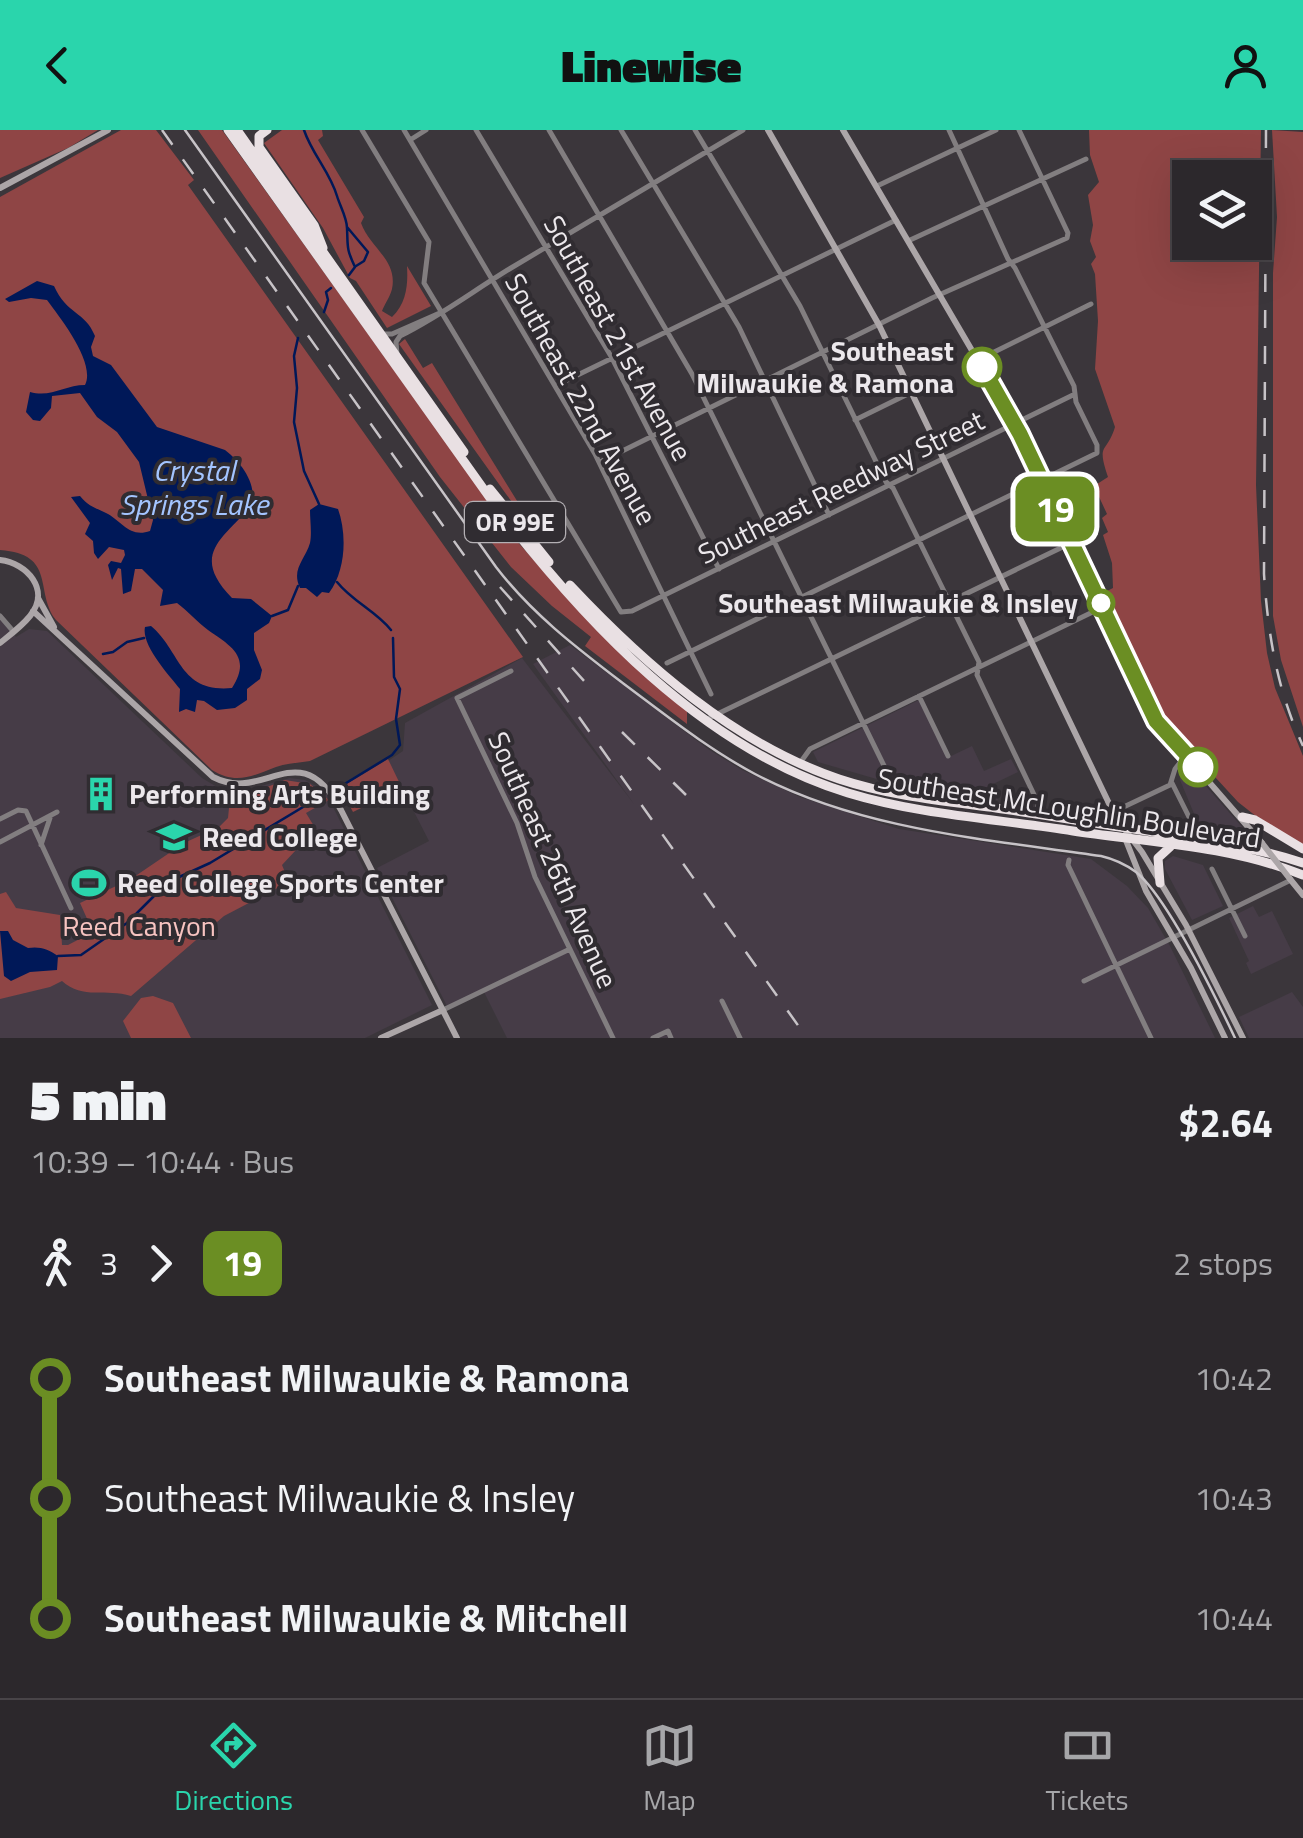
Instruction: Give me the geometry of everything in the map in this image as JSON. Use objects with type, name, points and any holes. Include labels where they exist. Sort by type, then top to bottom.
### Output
[{"type":"highway","name":"Southeast McLoughlin Boulevard","points":[[228,130],[528,547],[613,638],[664,685],[774,762],[848,793],[906,806],[1248,858],[1303,874]]},
{"type":"highway","name":"Southeast McLoughlin Boulevard","points":[[236,130],[323,251],[340,282],[382,334],[495,495],[557,571],[627,643],[713,717],[800,763],[840,780],[894,794],[1247,848],[1303,864]]},
{"type":"highway","points":[[267,130],[259,136],[259,146],[314,225],[323,251]]},
{"type":"highway","points":[[1242,817],[1256,820],[1303,849]]},
{"type":"highway","points":[[1160,883],[1158,858],[1172,846]]},
{"type":"street","points":[[0,188],[108,130]]},
{"type":"street","points":[[362,130],[428,242],[423,280],[442,312]]},
{"type":"street","name":"Southeast 22nd Avenue","points":[[404,130],[599,462],[711,694]]},
{"type":"street","points":[[410,140],[426,130]]},
{"type":"street","name":"Southeast 21st Avenue","points":[[476,130],[612,358],[718,569]]},
{"type":"street","points":[[549,130],[668,331],[864,723],[894,794]]},
{"type":"street","points":[[621,130],[724,303],[830,514]]},
{"type":"street","points":[[694,130],[781,276],[918,540],[979,663],[977,674],[1038,803],[1038,814]]},
{"type":"street","points":[[382,334],[392,334],[442,312],[743,130]]},
{"type":"street","points":[[768,130],[880,324],[1128,839],[1146,891],[1174,937],[1224,1038]]},
{"type":"street","points":[[843,130],[1015,424],[1156,721],[1242,817],[1303,895]]},
{"type":"street","points":[[667,662],[1095,456],[1097,445],[1074,386],[949,130]]},
{"type":"street","points":[[876,186],[996,130]]},
{"type":"street","points":[[599,462],[880,324],[1067,238],[1019,130]]},
{"type":"street","points":[[908,242],[1086,159]]},
{"type":"street","points":[[556,385],[896,220]]},
{"type":"street","points":[[978,360],[1091,304]]},
{"type":"street","points":[[398,356],[397,338],[442,312]]},
{"type":"street","name":"Southeast Reedway Street","points":[[442,312],[617,608],[624,613],[1075,394]]},
{"type":"street","points":[[855,420],[912,392]]},
{"type":"street","points":[[713,717],[1071,542]]},
{"type":"street","points":[[0,560],[25,568],[54,628]]},
{"type":"street","points":[[0,643],[33,611],[38,597]]},
{"type":"street","points":[[800,763],[810,749],[1103,608]]},
{"type":"street","points":[[33,611],[213,777],[240,784],[291,771],[313,777],[331,792],[458,1038]]},
{"type":"street","points":[[0,616],[13,631]]},
{"type":"street","name":"Southeast 26th Avenue","points":[[511,672],[457,698],[613,1038]]},
{"type":"street","points":[[918,696],[948,756]]},
{"type":"street","points":[[1186,755],[1175,770],[1172,783],[1190,819]]},
{"type":"street","points":[[1114,812],[1172,783]]},
{"type":"street","points":[[0,819],[24,809],[71,908]]},
{"type":"street","points":[[0,842],[54,813],[41,846]]},
{"type":"street","points":[[1128,839],[1188,930],[1243,1038]]},
{"type":"street","points":[[1069,860],[1068,865],[1151,1038]]},
{"type":"street","points":[[1212,870],[1246,936]]},
{"type":"street","points":[[1084,981],[1291,879]]},
{"type":"street","points":[[381,1038],[570,949]]},
{"type":"street","points":[[722,1001],[740,1038]]},
{"type":"street","points":[[653,1038],[670,1034]]},
{"type":"shaded area","name":"Reed College","points":[[0,619],[16,637],[29,629],[47,631],[202,778],[217,787],[247,790],[290,778],[305,780],[325,791],[432,1005],[365,1038],[0,1038]]},
{"type":"shaded area","points":[[570,645],[708,749],[800,797],[899,829],[1091,859],[1148,908],[1215,1038],[507,1038],[484,992],[448,1008],[377,868],[429,841],[388,761],[403,751],[405,723],[522,658],[634,804],[533,664]]},
{"type":"shaded area","points":[[921,699],[949,757],[972,746],[984,771],[1011,759],[1018,772],[991,785],[998,800],[904,787],[818,762],[813,752]]},
{"type":"shaded area","points":[[1185,767],[1243,828],[1200,828],[1180,780],[1180,770]]},
{"type":"shaded area","points":[[1173,856],[1203,865],[1223,906],[1192,920],[1165,869],[1165,861]]},
{"type":"shaded area","points":[[1253,906],[1259,917],[1272,911],[1293,954],[1251,974],[1229,918]]},
{"type":"shaded area","points":[[1292,992],[1303,1007],[1303,1038],[1249,1038],[1239,1017]]},
{"type":"green space","points":[[0,130],[98,130],[0,178]]},
{"type":"green space","points":[[121,130],[156,130],[194,180],[188,185],[523,657],[310,761],[244,778],[229,777],[212,770],[56,620],[41,576],[30,559],[0,550],[0,197]]},
{"type":"green space","points":[[198,130],[222,130],[515,539],[571,602],[687,710],[687,724],[585,646],[591,637],[511,567],[440,477]]},
{"type":"green space","points":[[282,130],[322,130],[323,136],[318,140],[364,217],[361,223],[365,232],[391,270],[392,289],[382,311],[392,317],[401,306],[407,266],[431,306],[387,328],[356,281],[350,278],[323,228],[264,143]]},
{"type":"green space","points":[[1089,130],[1261,130],[1261,160],[1172,160],[1172,260],[1259,260],[1256,485],[1261,601],[1275,688],[1303,756],[1303,846],[1271,828],[1238,802],[1159,716],[1103,593],[1113,588],[1112,563],[1103,535],[1108,532],[1102,518],[1107,514],[1094,486],[1108,477],[1103,453],[1115,427],[1095,369],[1098,321],[1091,264],[1096,257],[1090,241],[1093,225],[1088,195],[1099,182],[1090,155]]},
{"type":"green space","points":[[1272,130],[1303,132],[1303,727],[1281,660],[1273,616],[1273,273],[1277,217]]},
{"type":"green space","points":[[405,339],[423,368],[432,363],[527,517],[506,494],[399,344]]},
{"type":"green space","points":[[388,759],[402,788],[353,812],[340,788]]},
{"type":"green space","name":"Reed Canyon","points":[[285,780],[310,784],[329,800],[306,813],[320,836],[296,850],[282,865],[289,882],[224,916],[131,996],[86,992],[62,981],[0,999],[0,894],[6,892],[16,908],[60,915],[62,945],[68,945],[93,932],[80,903],[131,879],[184,843],[219,827],[228,818],[230,798],[236,791],[262,789]]},
{"type":"green space","points":[[153,996],[173,1003],[191,1038],[131,1038],[123,1021],[141,998]]},
{"type":"water","name":"Crystal Springs Lake","points":[[37,281],[54,286],[64,303],[91,328],[95,336],[93,356],[111,365],[157,427],[225,450],[250,482],[252,505],[222,537],[212,558],[219,583],[232,598],[251,599],[272,616],[269,623],[254,633],[254,650],[262,670],[260,679],[247,689],[247,700],[235,708],[217,710],[197,700],[195,712],[179,712],[180,689],[151,651],[145,627],[151,626],[161,636],[191,677],[215,688],[232,688],[240,668],[236,653],[177,603],[160,606],[163,590],[142,569],[135,569],[131,591],[123,594],[121,569],[112,580],[108,565],[111,561],[121,563],[124,550],[109,547],[98,559],[93,541],[85,534],[90,523],[71,497],[80,496],[132,531],[150,531],[153,520],[139,462],[80,393],[52,396],[51,408],[40,421],[26,412],[30,392],[85,385],[87,376],[82,353],[47,300],[5,299]]},
{"type":"water","points":[[319,504],[338,509],[344,540],[335,584],[329,593],[322,592],[317,597],[300,588],[297,575],[310,543],[310,510]]},
{"type":"water","points":[[0,931],[8,931],[13,940],[28,948],[40,948],[58,956],[57,970],[30,972],[11,981],[4,976]]},
{"type":"waterway","points":[[304,130],[345,216],[355,267],[349,275]]},
{"type":"waterway","points":[[347,227],[368,252],[356,266]]},
{"type":"waterway","points":[[324,312],[326,292],[331,288]]},
{"type":"waterway","points":[[298,338],[294,356],[294,422],[304,471],[319,504]]},
{"type":"waterway","points":[[337,582],[391,630]]},
{"type":"waterway","points":[[272,616],[288,610],[298,586]]},
{"type":"waterway","points":[[103,654],[144,638]]},
{"type":"waterway","points":[[338,788],[392,755],[400,745],[396,719],[400,689],[394,677],[393,638]]},
{"type":"waterway","points":[[58,956],[81,955],[127,923],[177,878],[210,863],[323,795]]},
{"type":"tram line","points":[[185,130],[496,567],[556,630],[704,743],[796,793],[924,830],[1101,856],[1128,867],[1149,885],[1176,925],[1235,1038]]},
{"type":"railway","points":[[162,130],[807,1038]]},
{"type":"railway","points":[[1266,130],[1264,574],[1275,662],[1303,746]]},
{"type":"railway","points":[[500,587],[593,691]]},
{"type":"railway","points":[[622,732],[686,795]]},
{"type":"bus line","name":"19","points":[[982,367],[1020,434],[1156,721],[1198,767]]},
{"type":"place","name":"Southeast Milwaukie & Ramona","points":[[982,367]]},
{"type":"place","name":"Southeast Milwaukie & Insley","points":[[1101,603]]},
{"type":"place","name":"Performing Arts Building","points":[[101,794]]},
{"type":"place","name":"Reed College","points":[[174,837]]},
{"type":"place","name":"Reed College Sports Center","points":[[89,883]]}]
